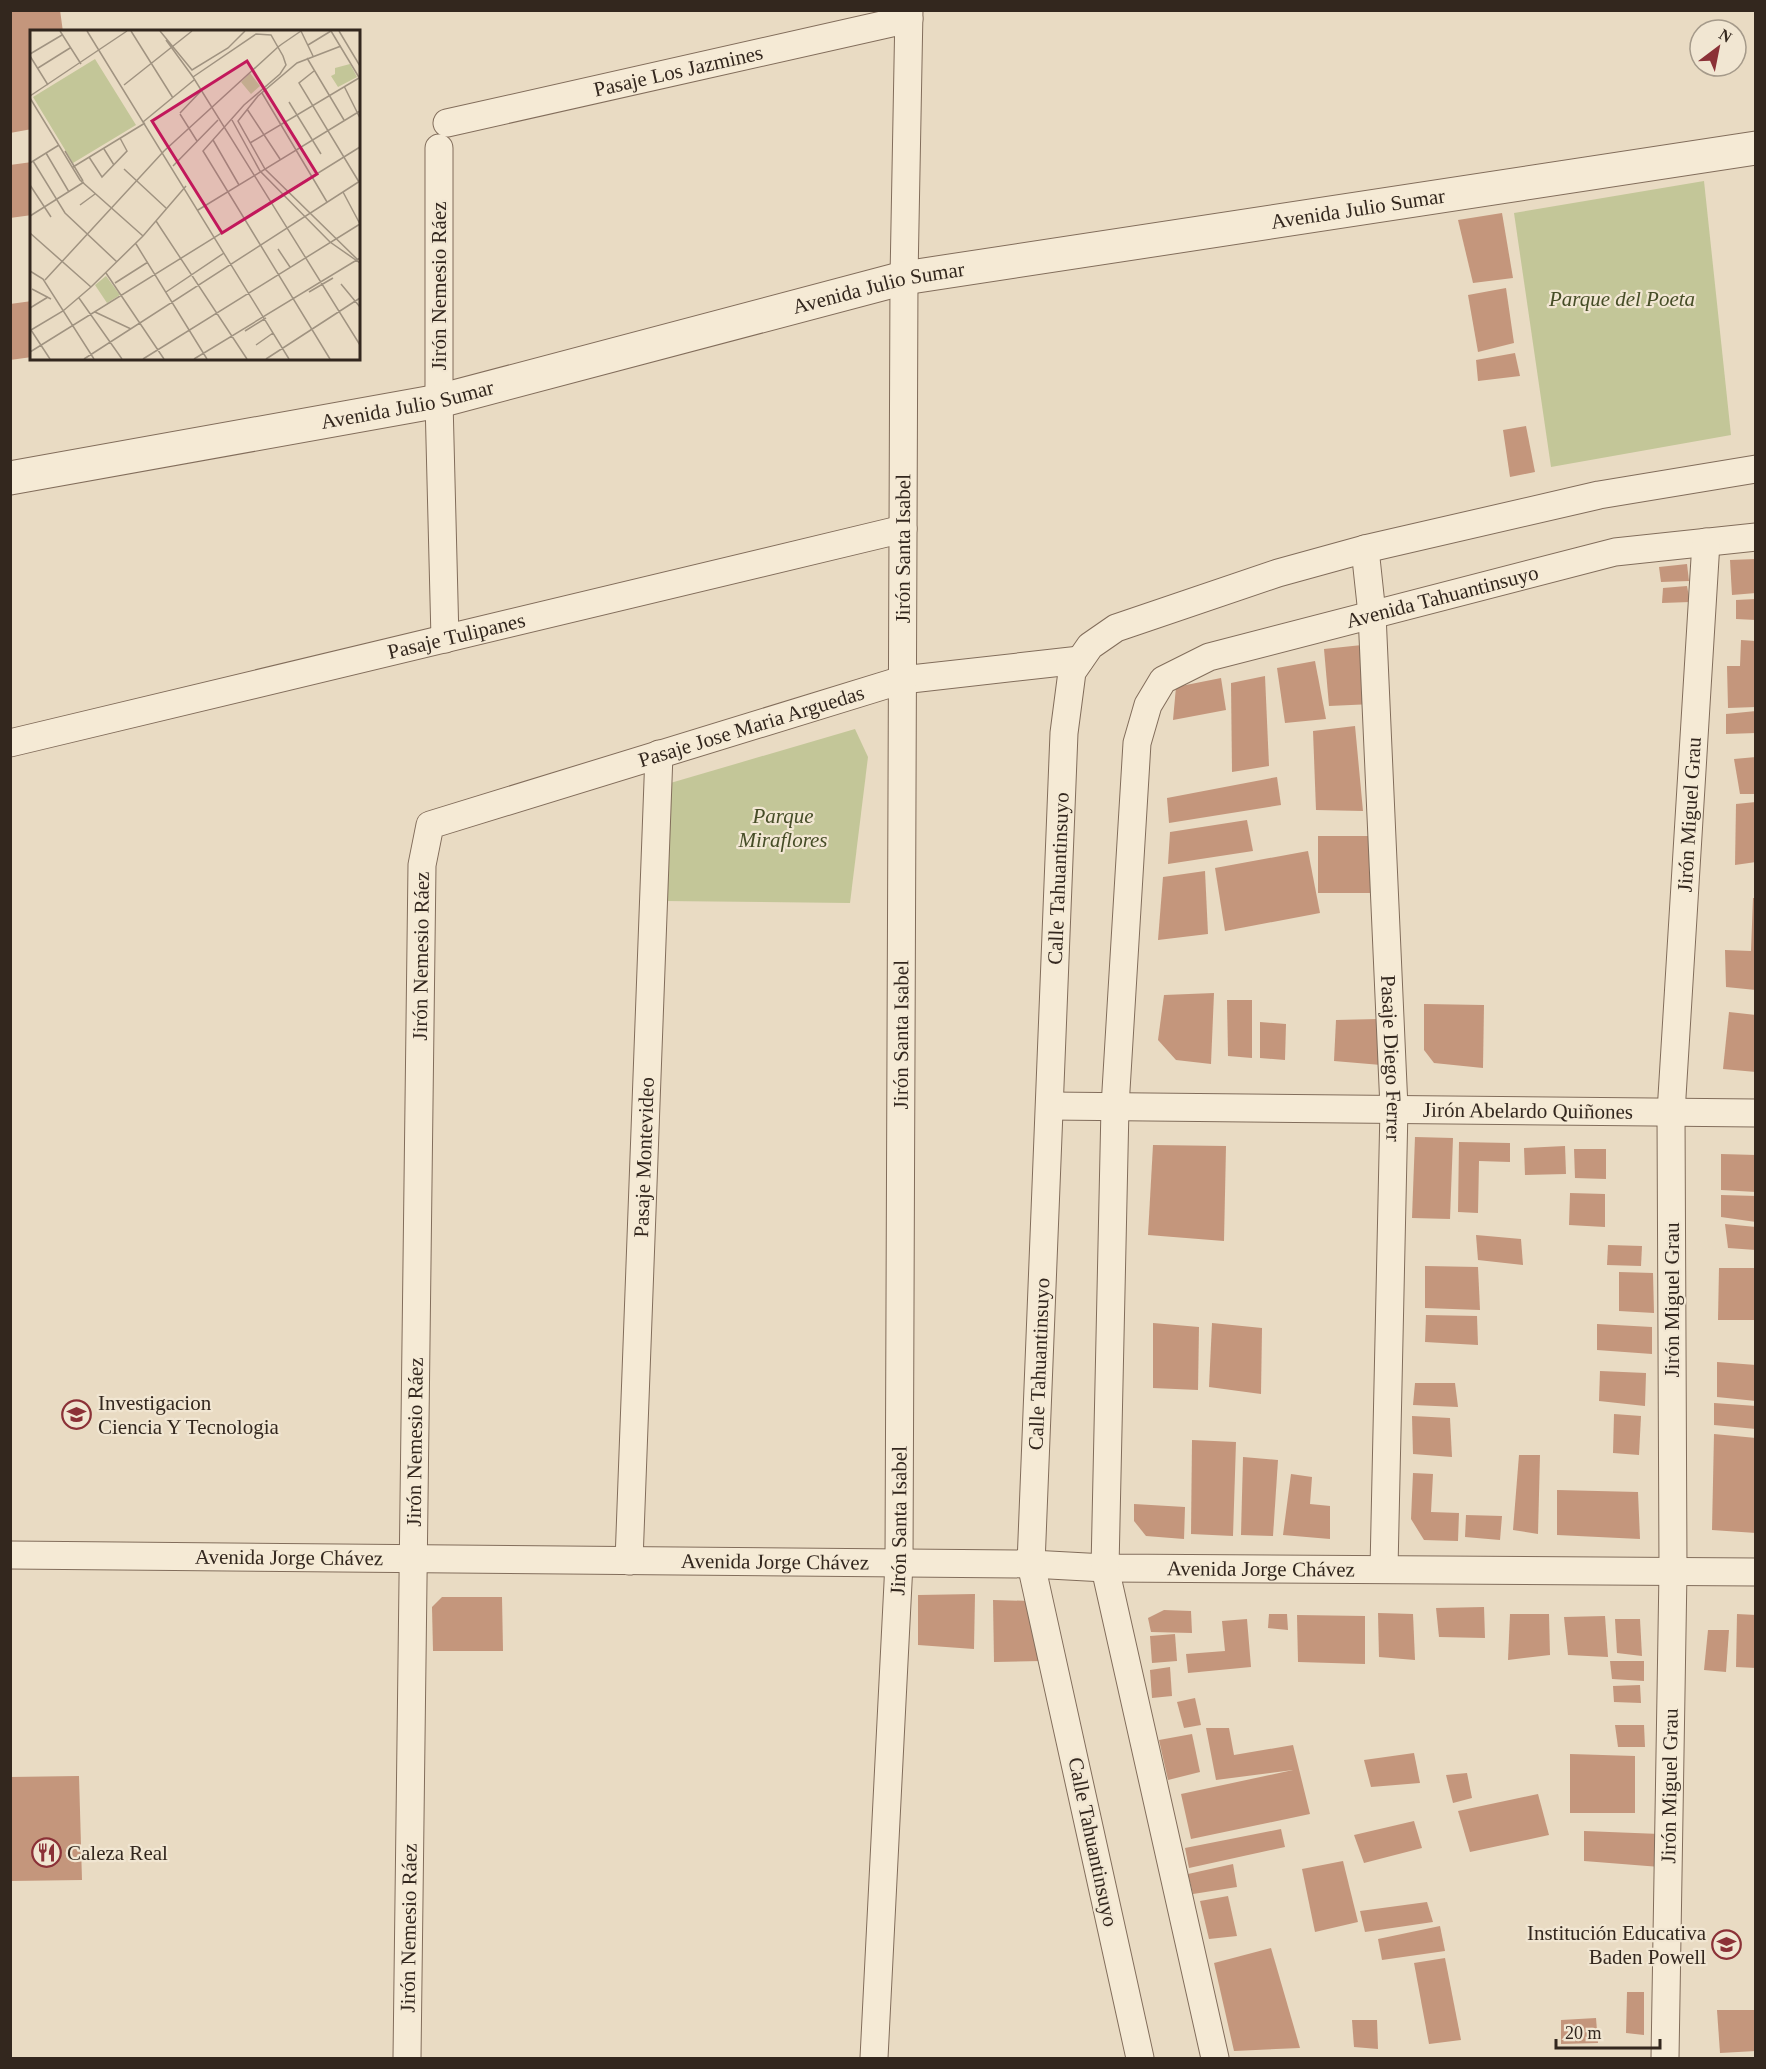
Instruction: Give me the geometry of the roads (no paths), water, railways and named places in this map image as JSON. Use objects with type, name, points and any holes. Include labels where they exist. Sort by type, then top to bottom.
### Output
[{"type":"street","name":"Pasaje Los Jazmines","points":[[447,123],[909,15]]},
{"type":"street","name":"Jirón Santa Isabel","points":[[874,2058],[899,1563],[904,278],[909,15]]},
{"type":"street","name":"Jirón Nemesio Ráez","points":[[439,148],[439,401],[444,639]]},
{"type":"street","name":"Avenida Julio Sumar","points":[[10,478],[439,401],[904,278],[1755,148]]},
{"type":"street","points":[[1080,660],[1090,646],[1116,628],[1278,573],[1365,549],[1599,495],[1755,469]]},
{"type":"street","name":"Pasaje Tulipanes","points":[[10,743],[903,529]]},
{"type":"street","name":"Avenida Tahuantinsuyo","points":[[1115,1107],[1137,743],[1148,705],[1163,680],[1209,657],[1615,552],[1755,537]]},
{"type":"street","name":"Jirón Miguel Grau","points":[[1665,2058],[1673,1571],[1671,1113],[1706,542]]},
{"type":"street","name":"Pasaje Diego Ferrer","points":[[1365,549],[1372,614],[1394,1108],[1384,1569]]},
{"type":"street","name":"Pasaje Jose Maria Arguedas","points":[[429,825],[902,680],[1080,660]]},
{"type":"street","name":"Calle Tahuantinsuyo","points":[[1080,660],[1071,672],[1064,733],[1031,1564],[1140,2058]]},
{"type":"street","name":"Pasaje Montevideo","points":[[629,1561],[659,754]]},
{"type":"street","name":"Jirón Nemesio Ráez","points":[[407,2058],[422,865],[429,825]]},
{"type":"street","name":"Jirón Abelardo Quiñones","points":[[1050,1106],[1755,1113]]},
{"type":"street","points":[[1115,1107],[1105,1568],[1215,2058]]},
{"type":"street","name":"Avenida Jorge Chávez","points":[[10,1555],[1031,1564],[1105,1568],[1755,1572]]},
{"type":"place","name":"Investigacion Ciencia Y Tecnologia","points":[[77,1415]]},
{"type":"place","name":"Caleza Real","points":[[46,1853]]},
{"type":"place","name":"Institución Educativa Baden Powell","points":[[1727,1945]]},
{"type":"park label","name":"Parque del Poeta","points":[[1622,299]]},
{"type":"park label","name":"Parque Miraflores","points":[[783,828]]}]
